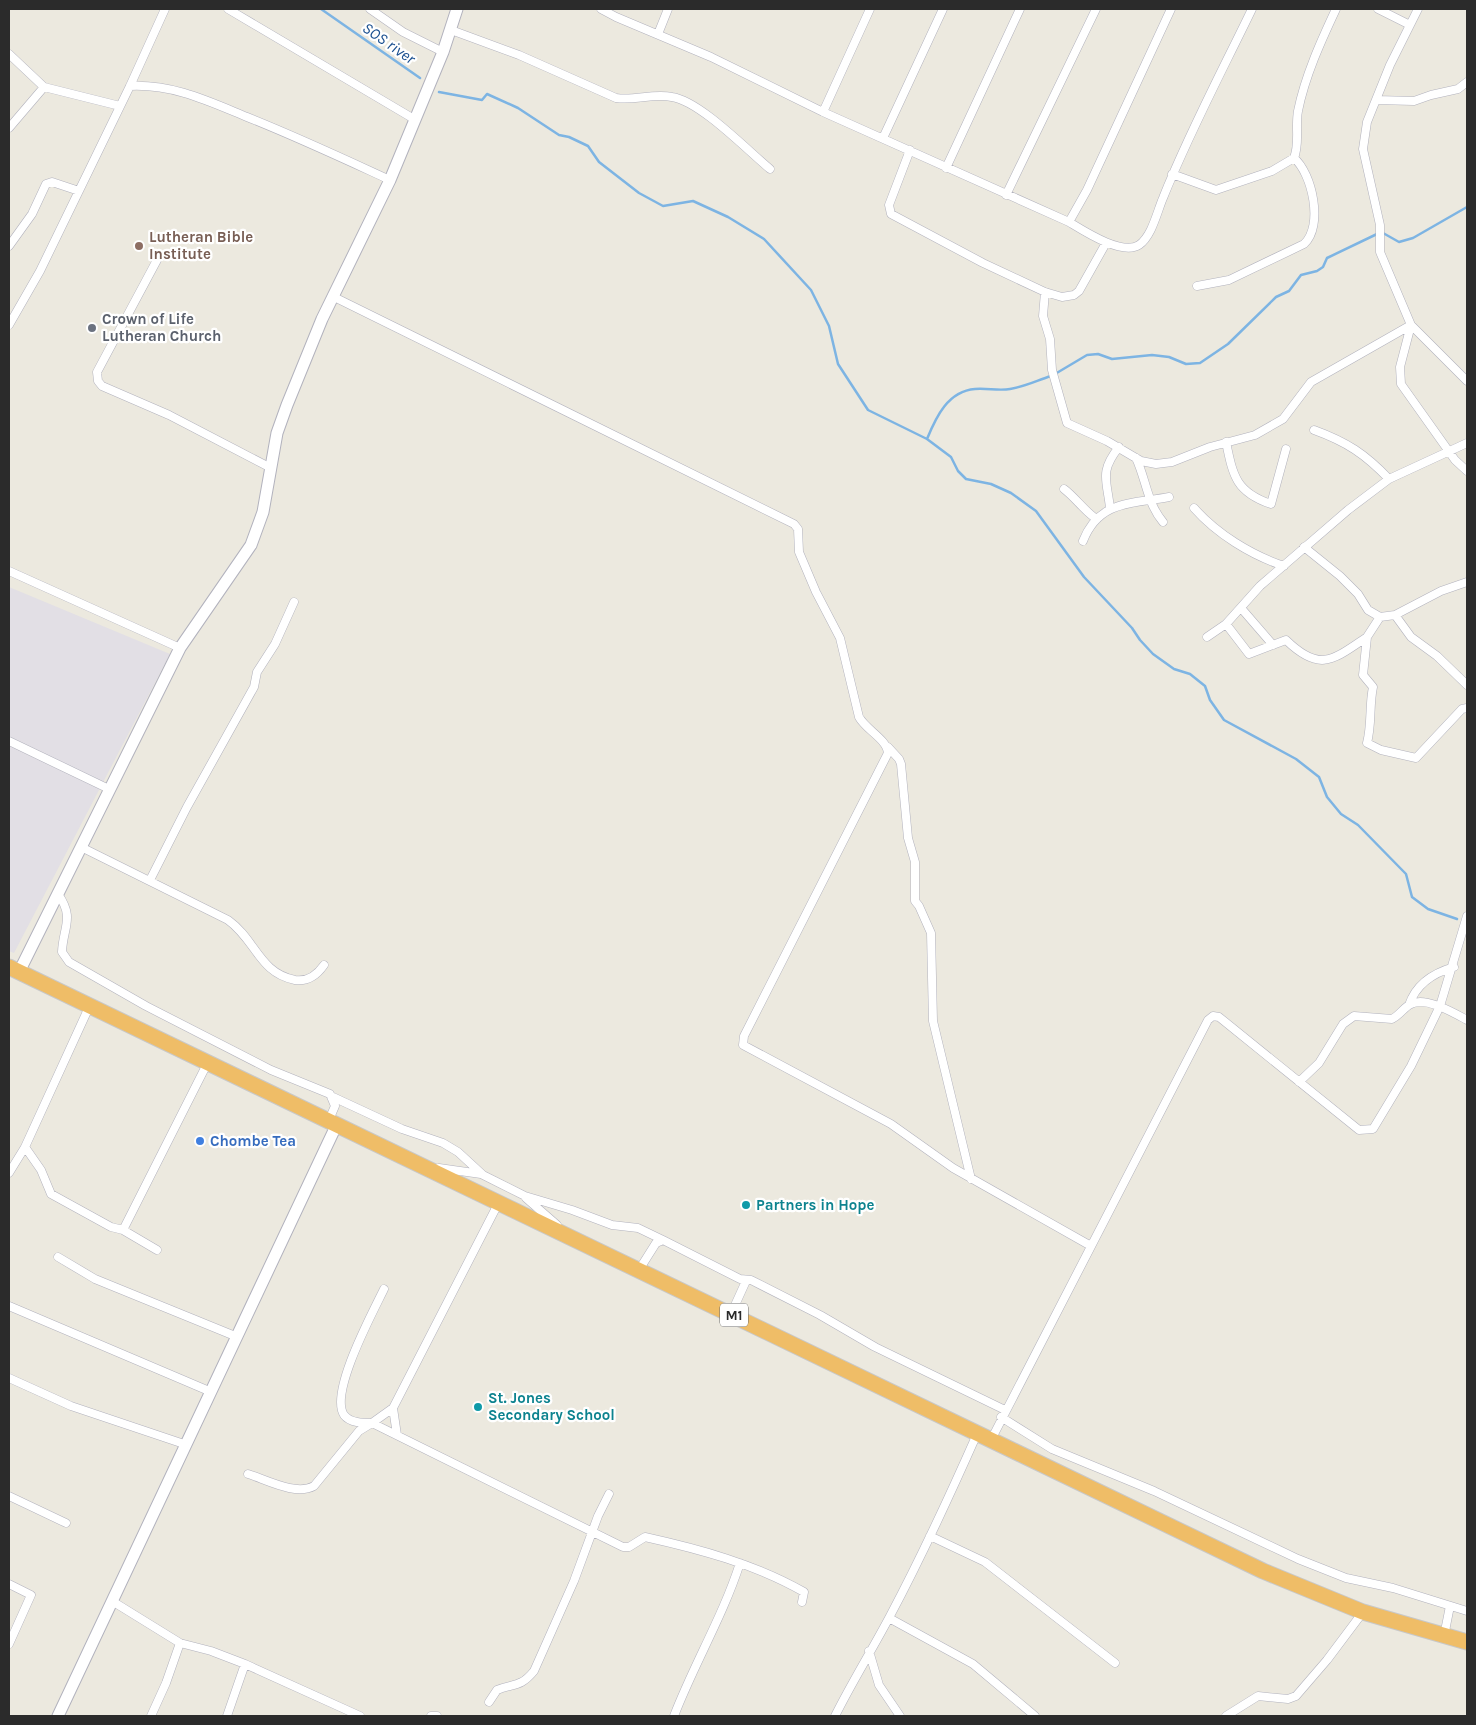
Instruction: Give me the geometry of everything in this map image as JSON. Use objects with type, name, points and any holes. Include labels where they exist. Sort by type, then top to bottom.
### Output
[{"type":"highway","name":"M1","points":[[14,969],[1263,1572],[1364,1612],[1444,1637],[1467,1642]]},
{"type":"street","points":[[9,325],[40,271],[130,86],[165,9]]},
{"type":"street","points":[[228,9],[414,119]]},
{"type":"street","points":[[370,9],[403,32],[443,52]]},
{"type":"street","points":[[14,969],[58,894],[180,648],[251,545],[263,512],[277,433],[287,405],[332,296],[390,180],[443,52],[457,9]]},
{"type":"street","points":[[601,9],[711,57],[823,112],[1069,222],[1106,243],[1133,247],[1144,240],[1172,174],[1252,9]]},
{"type":"street","points":[[658,34],[668,9]]},
{"type":"street","points":[[823,112],[870,9]]},
{"type":"street","points":[[883,138],[942,9]]},
{"type":"street","points":[[946,168],[1020,9]]},
{"type":"street","points":[[1006,195],[1096,9]]},
{"type":"street","points":[[1069,222],[1086,190],[1170,9]]},
{"type":"street","points":[[1172,174],[1216,190],[1272,171],[1294,158],[1297,147],[1299,107],[1313,62],[1336,9]]},
{"type":"street","points":[[1378,9],[1410,25]]},
{"type":"street","points":[[1418,9],[1376,100],[1363,138],[1364,160],[1380,225],[1380,252],[1411,325],[1467,381]]},
{"type":"street","points":[[451,30],[519,54],[616,98],[629,100],[660,95],[676,97],[728,131],[770,169]]},
{"type":"street","points":[[9,54],[44,87],[120,106]]},
{"type":"street","points":[[1376,100],[1414,101],[1458,89],[1467,82]]},
{"type":"street","points":[[130,86],[156,86],[190,94],[277,129],[390,180]]},
{"type":"street","points":[[9,128],[44,87]]},
{"type":"street","points":[[910,150],[889,205],[891,214],[983,263],[1062,298],[1074,296],[1085,282],[1106,243]]},
{"type":"street","points":[[1197,286],[1229,280],[1304,244],[1310,239],[1315,223],[1309,183],[1302,164],[1294,158]]},
{"type":"street","points":[[9,246],[32,214],[46,184],[52,182],[79,191]]},
{"type":"street","points":[[157,260],[97,372],[98,381],[102,386],[169,415],[271,468]]},
{"type":"street","points":[[1046,292],[1043,316],[1049,331],[1052,370],[1064,419],[1071,426],[1119,447],[1148,463],[1164,464],[1226,442],[1255,435],[1283,419],[1311,382],[1411,325]]},
{"type":"street","points":[[332,296],[789,520],[798,529],[800,552],[816,592],[840,638],[859,717],[865,727],[899,759],[901,764],[908,838],[915,862],[915,901],[931,934],[933,1021],[971,1179]]},
{"type":"street","points":[[1411,325],[1400,366],[1401,384],[1455,460],[1467,471]]},
{"type":"street","points":[[1314,430],[1340,439],[1361,452],[1389,479]]},
{"type":"street","points":[[1226,442],[1232,470],[1241,486],[1256,498],[1271,504],[1286,449]]},
{"type":"street","points":[[1207,637],[1226,624],[1260,586],[1304,547],[1389,479],[1467,443]]},
{"type":"street","points":[[1110,508],[1104,474],[1110,458],[1119,447]]},
{"type":"street","points":[[1135,457],[1142,470],[1150,501],[1163,522]]},
{"type":"street","points":[[1064,488],[1082,504],[1090,515],[1097,519]]},
{"type":"street","points":[[1083,541],[1087,531],[1110,508],[1169,497]]},
{"type":"street","points":[[1194,508],[1214,528],[1273,562],[1284,566]]},
{"type":"street","points":[[1304,547],[1340,576],[1358,594],[1368,610],[1380,617],[1394,615],[1441,591],[1467,582]]},
{"type":"street","points":[[9,571],[180,648]]},
{"type":"street","points":[[150,880],[187,807],[254,687],[258,672],[294,602]]},
{"type":"street","points":[[1241,608],[1273,645]]},
{"type":"street","points":[[1394,615],[1411,637],[1437,656],[1467,685]]},
{"type":"street","points":[[1226,624],[1249,654],[1286,640],[1298,652],[1312,660],[1323,661],[1345,652],[1367,637],[1380,617]]},
{"type":"street","points":[[1367,637],[1363,675],[1373,687],[1369,710],[1371,728],[1367,743],[1381,750],[1416,758],[1462,709],[1467,708]]},
{"type":"street","points":[[9,741],[109,789]]},
{"type":"street","points":[[886,746],[888,753],[744,1036],[743,1046],[891,1124],[971,1179],[1091,1246]]},
{"type":"street","points":[[81,847],[150,880],[232,923],[246,935],[264,963],[276,974],[300,981],[316,976],[324,965]]},
{"type":"street","points":[[58,894],[64,902],[68,919],[62,952],[68,962],[146,1006],[246,1058],[402,1129],[443,1143],[458,1152],[483,1175],[525,1196],[612,1225],[638,1228],[746,1281],[751,1280],[1003,1414],[1052,1449],[1171,1499],[1298,1559],[1346,1578],[1393,1588],[1467,1611]]},
{"type":"street","points":[[835,1716],[984,1437],[1003,1414],[1208,1020],[1213,1016],[1219,1017],[1359,1130],[1373,1129],[1411,1066],[1440,1006],[1454,967],[1467,916]]},
{"type":"street","points":[[1409,1005],[1415,991],[1423,982],[1454,967]]},
{"type":"street","points":[[1299,1082],[1319,1063],[1347,1019],[1354,1016],[1392,1019],[1409,1005],[1416,1002],[1440,1006],[1467,1020]]},
{"type":"street","points":[[9,1173],[25,1147],[90,1005]]},
{"type":"street","points":[[123,1230],[208,1062]]},
{"type":"street","points":[[58,1716],[209,1391],[280,1247],[333,1122],[335,1106],[333,1098]]},
{"type":"street","points":[[25,1147],[41,1170],[51,1194],[158,1250]]},
{"type":"street","points":[[415,1161],[448,1170],[483,1175]]},
{"type":"street","points":[[525,1196],[543,1214],[572,1237]]},
{"type":"street","points":[[248,1474],[298,1490],[307,1490],[314,1486],[359,1432],[394,1408],[499,1202]]},
{"type":"street","points":[[639,1270],[656,1242],[663,1240]]},
{"type":"street","points":[[58,1257],[95,1278],[236,1336]]},
{"type":"street","points":[[731,1314],[746,1281]]},
{"type":"street","points":[[384,1289],[360,1340],[340,1398],[344,1415],[350,1419],[372,1423],[591,1533],[623,1547],[629,1547],[645,1537],[740,1563],[774,1575],[804,1592],[802,1602]]},
{"type":"street","points":[[9,1306],[209,1391]]},
{"type":"street","points":[[9,1378],[71,1406],[184,1444]]},
{"type":"street","points":[[394,1408],[396,1435]]},
{"type":"street","points":[[489,1702],[497,1690],[517,1686],[534,1672],[574,1581],[591,1533],[609,1494]]},
{"type":"street","points":[[9,1496],[66,1523]]},
{"type":"street","points":[[930,1536],[985,1562],[1115,1663]]},
{"type":"street","points":[[674,1716],[688,1680],[733,1585],[740,1563]]},
{"type":"street","points":[[9,1584],[31,1595],[9,1644]]},
{"type":"street","points":[[112,1602],[180,1643],[212,1651],[245,1664],[360,1716]]},
{"type":"street","points":[[1444,1637],[1450,1606]]},
{"type":"street","points":[[1226,1716],[1258,1696],[1288,1699],[1296,1696],[1364,1612]]},
{"type":"street","points":[[889,1618],[973,1664],[1035,1716]]},
{"type":"street","points":[[151,1716],[180,1643]]},
{"type":"street","points":[[869,1650],[870,1660],[879,1685],[900,1716]]},
{"type":"street","points":[[227,1716],[245,1664]]},
{"type":"street","points":[[431,1716],[437,1716]]},
{"type":"shaded area","points":[[9,587],[170,654],[14,953],[9,951]]},
{"type":"waterway","name":"SOS river","points":[[321,9],[420,78]]},
{"type":"waterway","points":[[439,92],[482,100],[487,94],[518,108],[559,135],[569,137],[588,146],[599,162],[639,193],[663,206],[693,201],[728,217],[764,239],[811,290],[829,326],[838,364],[868,410],[927,439],[951,457],[958,471],[966,479],[991,484],[1011,493],[1036,511],[1084,577],[1132,628],[1153,654],[1174,669],[1190,674],[1205,686],[1210,700],[1224,720],[1296,759],[1319,777],[1327,797],[1341,814],[1358,825],[1406,874],[1412,897],[1428,909],[1457,919]]},
{"type":"waterway","points":[[1383,233],[1399,242],[1413,238],[1467,207]]},
{"type":"waterway","points":[[1055,374],[1087,355],[1098,354],[1112,359],[1152,355],[1169,357],[1186,364],[1200,363],[1228,344],[1276,297],[1289,291],[1301,275],[1317,271],[1323,267],[1327,258],[1377,234]]},
{"type":"waterway","points":[[927,439],[934,422],[944,406],[957,395],[975,389],[1002,390],[1015,388],[1051,376]]},
{"type":"place","name":"Lutheran Bible Institute","points":[[139,246]]},
{"type":"place","name":"Crown of Life Lutheran Church","points":[[92,328]]},
{"type":"place","name":"Chombe Tea","points":[[200,1141]]},
{"type":"place","name":"Partners in Hope","points":[[746,1205]]},
{"type":"place","name":"St. Jones Secondary School","points":[[478,1407]]}]
